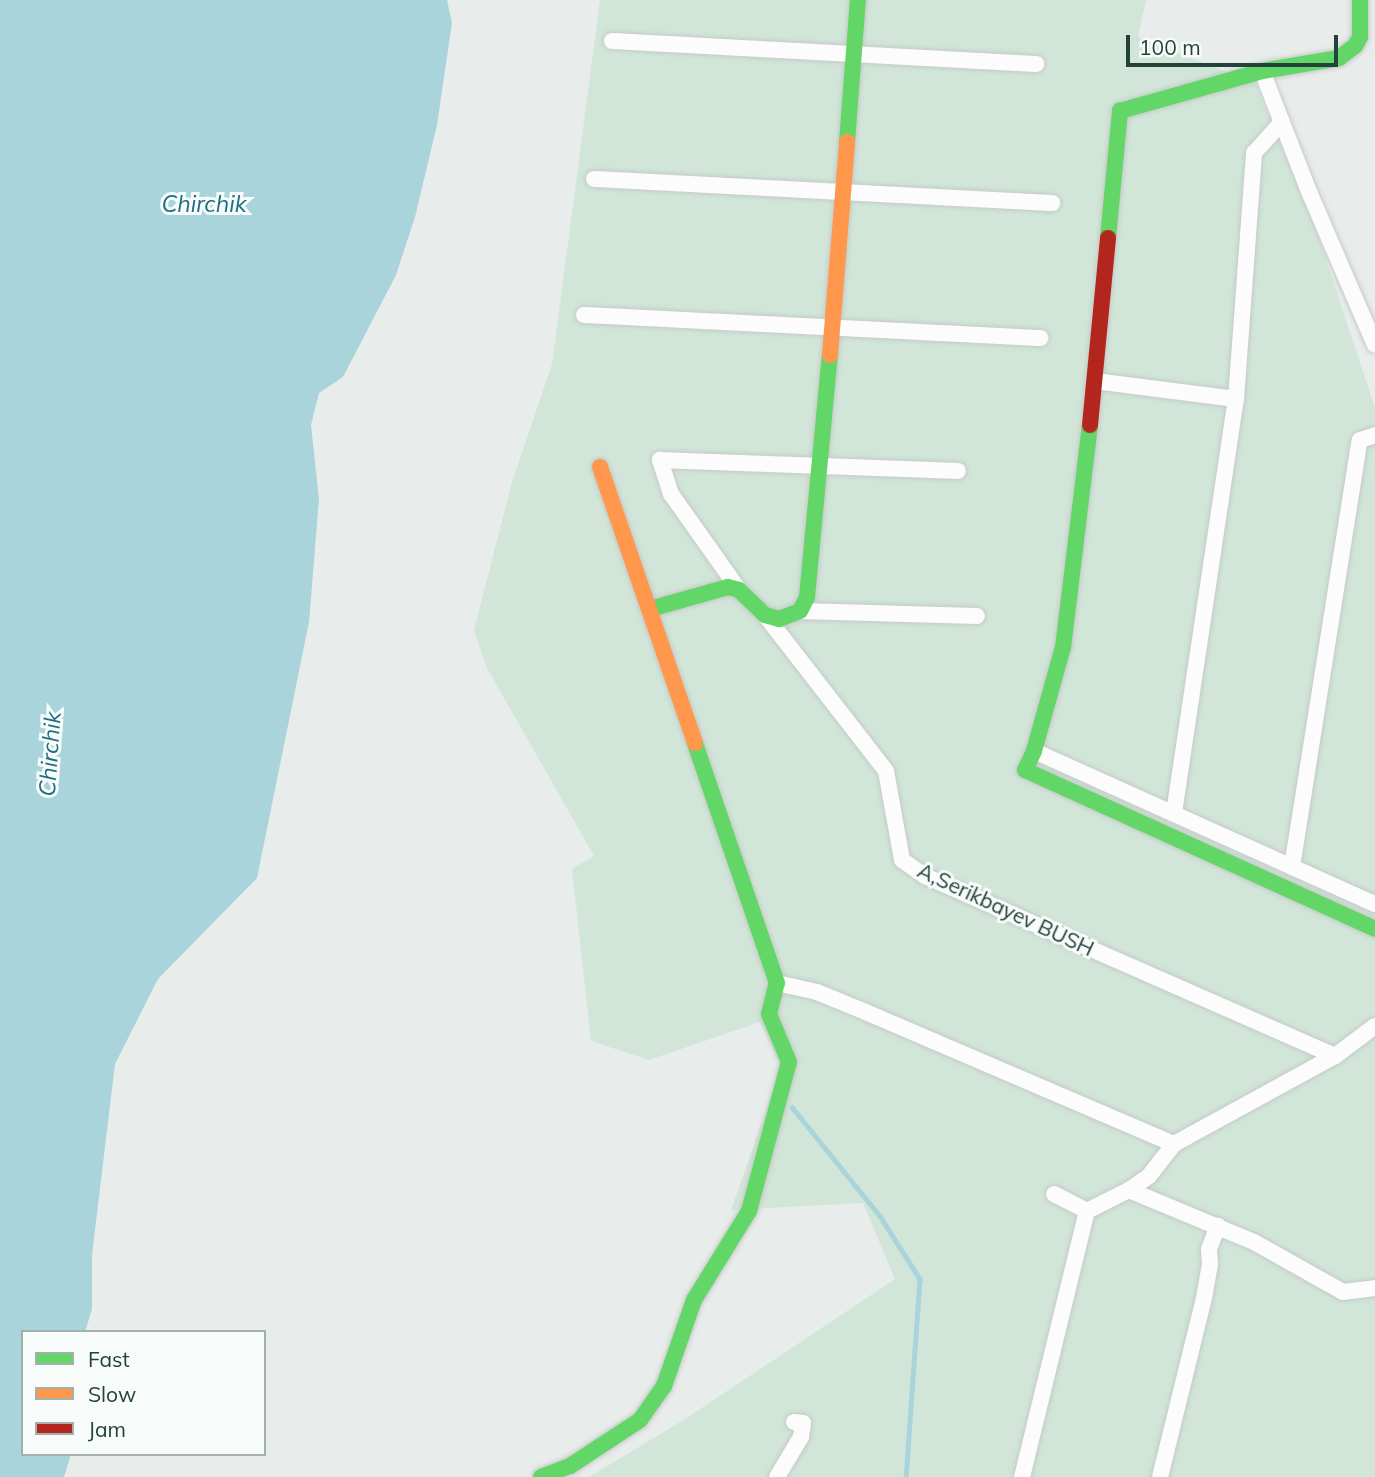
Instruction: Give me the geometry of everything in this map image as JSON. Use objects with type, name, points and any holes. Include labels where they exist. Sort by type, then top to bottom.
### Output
[{"type":"street","points":[[800,611],[807,597],[821,465],[858,0]]},
{"type":"street","points":[[1360,0],[1360,37],[1347,54],[1339,58],[1262,71],[1120,111],[1095,381],[1063,646],[1026,771],[1375,929]]},
{"type":"street","points":[[612,41],[854,52],[1036,64]]},
{"type":"street","points":[[1262,71],[1375,345]]},
{"type":"street","points":[[1174,813],[1236,399],[1254,153],[1282,122]]},
{"type":"street","points":[[594,179],[1052,203]]},
{"type":"street","points":[[584,315],[1040,338]]},
{"type":"street","points":[[1095,381],[1236,399]]},
{"type":"street","points":[[1292,866],[1360,440],[1375,435]]},
{"type":"street","points":[[958,471],[660,460],[671,494],[739,590],[765,614],[779,619],[800,611],[977,616]]},
{"type":"street","points":[[541,1477],[570,1466],[640,1420],[664,1386],[694,1300],[749,1211],[789,1062],[769,1014],[777,984],[600,467]]},
{"type":"street","points":[[650,609],[728,587],[739,590]]},
{"type":"street","name":"A,Serikbayev BUSH","points":[[765,614],[886,771],[902,860],[925,876],[1335,1056]]},
{"type":"street","points":[[1034,751],[1375,904]]},
{"type":"street","points":[[777,984],[817,992],[843,1002],[1174,1144]]},
{"type":"street","points":[[1087,1211],[1129,1191],[1149,1176],[1174,1144],[1335,1056],[1375,1026]]},
{"type":"street","points":[[1129,1191],[1255,1242],[1343,1292],[1375,1287]]},
{"type":"street","points":[[1054,1194],[1087,1211]]},
{"type":"street","points":[[1022,1477],[1087,1211]]},
{"type":"street","points":[[1160,1477],[1203,1298],[1210,1264],[1209,1249],[1218,1226]]},
{"type":"street","points":[[777,1477],[801,1437],[803,1423],[794,1422]]},
{"type":"green space","points":[[600,0],[1146,0],[1138,37],[1255,83],[1313,220],[1375,408],[1375,1477],[589,1477],[682,1421],[895,1279],[863,1203],[731,1210],[781,1067],[760,1022],[649,1060],[591,1041],[572,869],[594,856],[487,668],[474,631],[511,485],[552,364]]},
{"type":"water","name":"Chirchik","points":[[0,0],[447,0],[452,23],[437,125],[415,217],[396,275],[343,377],[319,393],[311,425],[319,499],[309,622],[257,878],[158,979],[115,1064],[92,1255],[92,1309],[86,1330],[21,1330],[21,1456],[70,1456],[64,1477],[0,1477]]},
{"type":"waterway","points":[[792,1107],[880,1216],[920,1279],[906,1477]]},
{"type":"traffic: fast","points":[[847,142],[858,0]]},
{"type":"traffic: fast","points":[[1108,238],[1120,111],[1262,71],[1339,58],[1355,46],[1360,37],[1360,0]]},
{"type":"traffic: fast","points":[[650,609],[728,587],[739,590],[765,615],[779,619],[800,611],[807,597],[830,355]]},
{"type":"traffic: fast","points":[[1090,425],[1063,647],[1034,751],[1025,770],[1375,929]]},
{"type":"traffic: fast","points":[[541,1477],[570,1466],[640,1420],[664,1386],[694,1300],[749,1211],[789,1062],[769,1014],[777,983],[695,743]]},
{"type":"traffic: slow","points":[[830,355],[847,142]]},
{"type":"traffic: slow","points":[[600,467],[695,743]]},
{"type":"traffic: jam","points":[[1090,425],[1108,238]]}]
